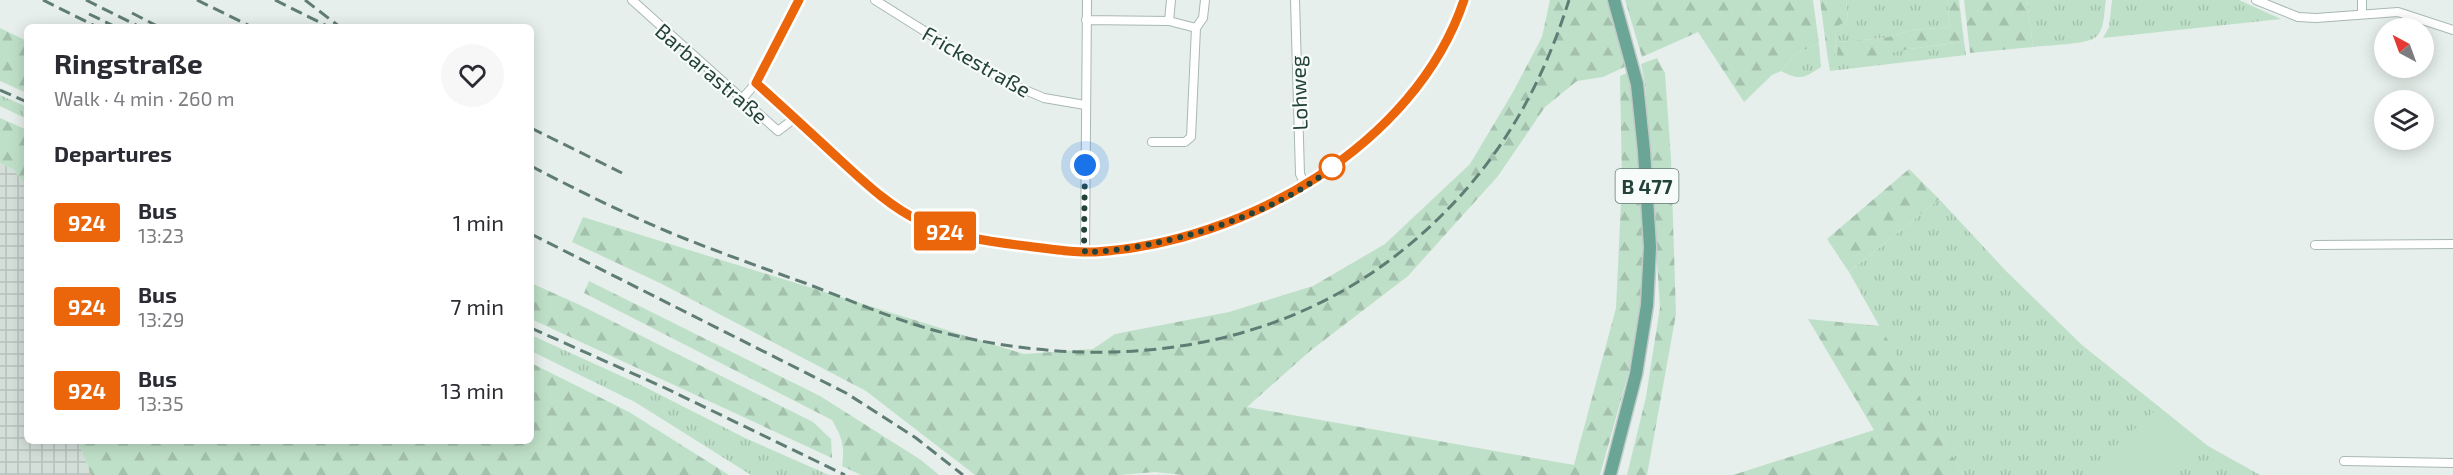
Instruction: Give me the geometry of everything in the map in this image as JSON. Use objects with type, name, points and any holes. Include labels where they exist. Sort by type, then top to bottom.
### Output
[{"type":"main road","name":"B 477","points":[[1610,475],[1636,374],[1647,305],[1650,247],[1648,199],[1637,84],[1614,0]]},
{"type":"street","name":"Barbarastraße","points":[[632,0],[778,131],[795,118]]},
{"type":"street","points":[[742,99],[756,83],[799,0]]},
{"type":"street","name":"Frickestraße","points":[[875,0],[1004,81],[1044,98],[1085,105]]},
{"type":"street","points":[[1085,252],[1086,0]]},
{"type":"street","points":[[1169,21],[1171,0]]},
{"type":"street","points":[[1152,142],[1185,142],[1191,137],[1196,28],[1203,18],[1205,0]]},
{"type":"street","name":"Lohweg","points":[[1295,0],[1300,174],[1305,184]]},
{"type":"street","name":"Barbarastraße","points":[[756,83],[869,186],[893,205],[920,221],[960,237],[1085,252],[1148,245],[1194,233],[1256,211],[1305,184],[1349,155],[1395,111],[1437,56],[1464,0]]},
{"type":"street","points":[[2256,0],[2286,13],[2307,18],[2398,12],[2453,30]]},
{"type":"street","points":[[2362,0],[2362,14]]},
{"type":"street","points":[[1086,20],[1169,21],[1196,28]]},
{"type":"street","points":[[2315,245],[2453,244]]},
{"type":"street","points":[[2344,461],[2453,463]]},
{"type":"shaded area","points":[[0,163],[14,170],[24,183],[24,444],[79,444],[91,475],[0,475]]},
{"type":"green space","points":[[1550,0],[1608,0],[1628,39],[1633,63],[1603,77],[1577,81],[1545,107],[1498,176],[1408,276],[1310,351],[1247,407],[1574,465],[1616,308],[1622,181],[1620,76],[1636,69],[1647,306],[1600,475],[1183,475],[1155,472],[1120,475],[975,475],[866,391],[662,284],[572,242],[583,217],[1024,354],[1093,349],[1115,334],[1229,312],[1313,286],[1385,244],[1470,164],[1513,92],[1542,37]]},
{"type":"green space","points":[[1625,0],[1813,0],[1819,44],[1796,53],[1781,71],[1772,75],[1744,102],[1698,32],[1642,57]]},
{"type":"green space","points":[[1820,0],[1846,0],[1848,20],[1836,27],[1835,58],[1828,60]]},
{"type":"green space","points":[[1846,0],[1947,0],[1950,27],[1914,30],[1884,38],[1838,42],[1909,49],[1964,42],[1966,55],[1830,71],[1828,60],[1835,58],[1836,26],[1848,20]]},
{"type":"green space","points":[[1947,0],[1959,0],[1964,42],[1909,49],[1852,61],[1837,59],[1838,42],[1884,38],[1914,30],[1950,27]]},
{"type":"green space","points":[[1964,0],[2027,0],[2033,47],[1970,53]]},
{"type":"green space","points":[[2027,0],[2106,0],[2100,33],[2085,41],[2033,47]]},
{"type":"green space","points":[[2112,0],[2239,0],[2281,19],[2103,38],[2109,27]]},
{"type":"green space","points":[[0,28],[24,40],[24,92],[0,81]]},
{"type":"green space","points":[[1819,44],[1821,67],[1802,77],[1781,71],[1796,53]]},
{"type":"green space","points":[[1657,58],[1665,73],[1671,159],[1676,314],[1647,475],[1627,475],[1646,397],[1660,307],[1645,84],[1641,64]]},
{"type":"green space","points":[[0,95],[24,106],[24,118],[0,106]]},
{"type":"green space","points":[[0,118],[24,129],[24,183],[14,170],[0,163]]},
{"type":"green space","points":[[1909,169],[1939,199],[1849,272],[1827,239]]},
{"type":"green space","points":[[1939,199],[2006,271],[2082,345],[2208,446],[2260,475],[1963,475],[1849,272]]},
{"type":"green space","points":[[589,281],[820,396],[921,460],[939,475],[861,475],[842,466],[842,442],[832,420],[584,293]]},
{"type":"green space","points":[[534,284],[580,305],[813,422],[831,439],[832,458],[534,320]]},
{"type":"green space","points":[[1808,319],[1880,326],[1963,475],[1733,475],[1874,430]]},
{"type":"green space","points":[[534,336],[641,385],[745,438],[829,475],[751,475],[635,402],[534,352]]},
{"type":"green space","points":[[534,364],[629,412],[729,475],[91,475],[79,444],[534,444]]},
{"type":"green space","points":[[2159,407],[2202,444],[2166,475],[2083,475]]},
{"type":"railway","points":[[43,0],[91,24]]},
{"type":"railway","points":[[86,0],[134,24]]},
{"type":"railway","points":[[197,0],[246,24]]},
{"type":"railway","points":[[275,0],[323,24]]},
{"type":"railway","points":[[305,0],[336,24]]},
{"type":"railway","points":[[534,168],[671,233],[933,330],[992,343],[1053,351],[1113,352],[1173,347],[1232,336],[1288,317],[1343,291],[1394,257],[1425,231],[1454,203],[1479,173],[1522,110],[1556,38],[1569,0]]},
{"type":"railway","points":[[132,13],[153,24]]},
{"type":"railway","points":[[89,14],[110,24]]},
{"type":"railway","points":[[0,90],[24,101]]},
{"type":"railway","points":[[534,129],[622,173]]},
{"type":"railway","points":[[534,236],[846,393],[916,438],[963,475]]},
{"type":"railway","points":[[534,329],[663,387],[845,475]]},
{"type":"bus line","name":"924","points":[[799,0],[756,83],[869,186],[893,205],[920,221],[960,237],[1088,252],[1148,245],[1203,231],[1256,211],[1289,195],[1324,173],[1349,155],[1391,117],[1414,89],[1451,32],[1464,0]]},
{"type":"route","points":[[1085,165],[1085,252],[1148,245],[1203,231],[1256,211],[1289,195],[1332,167]]}]
